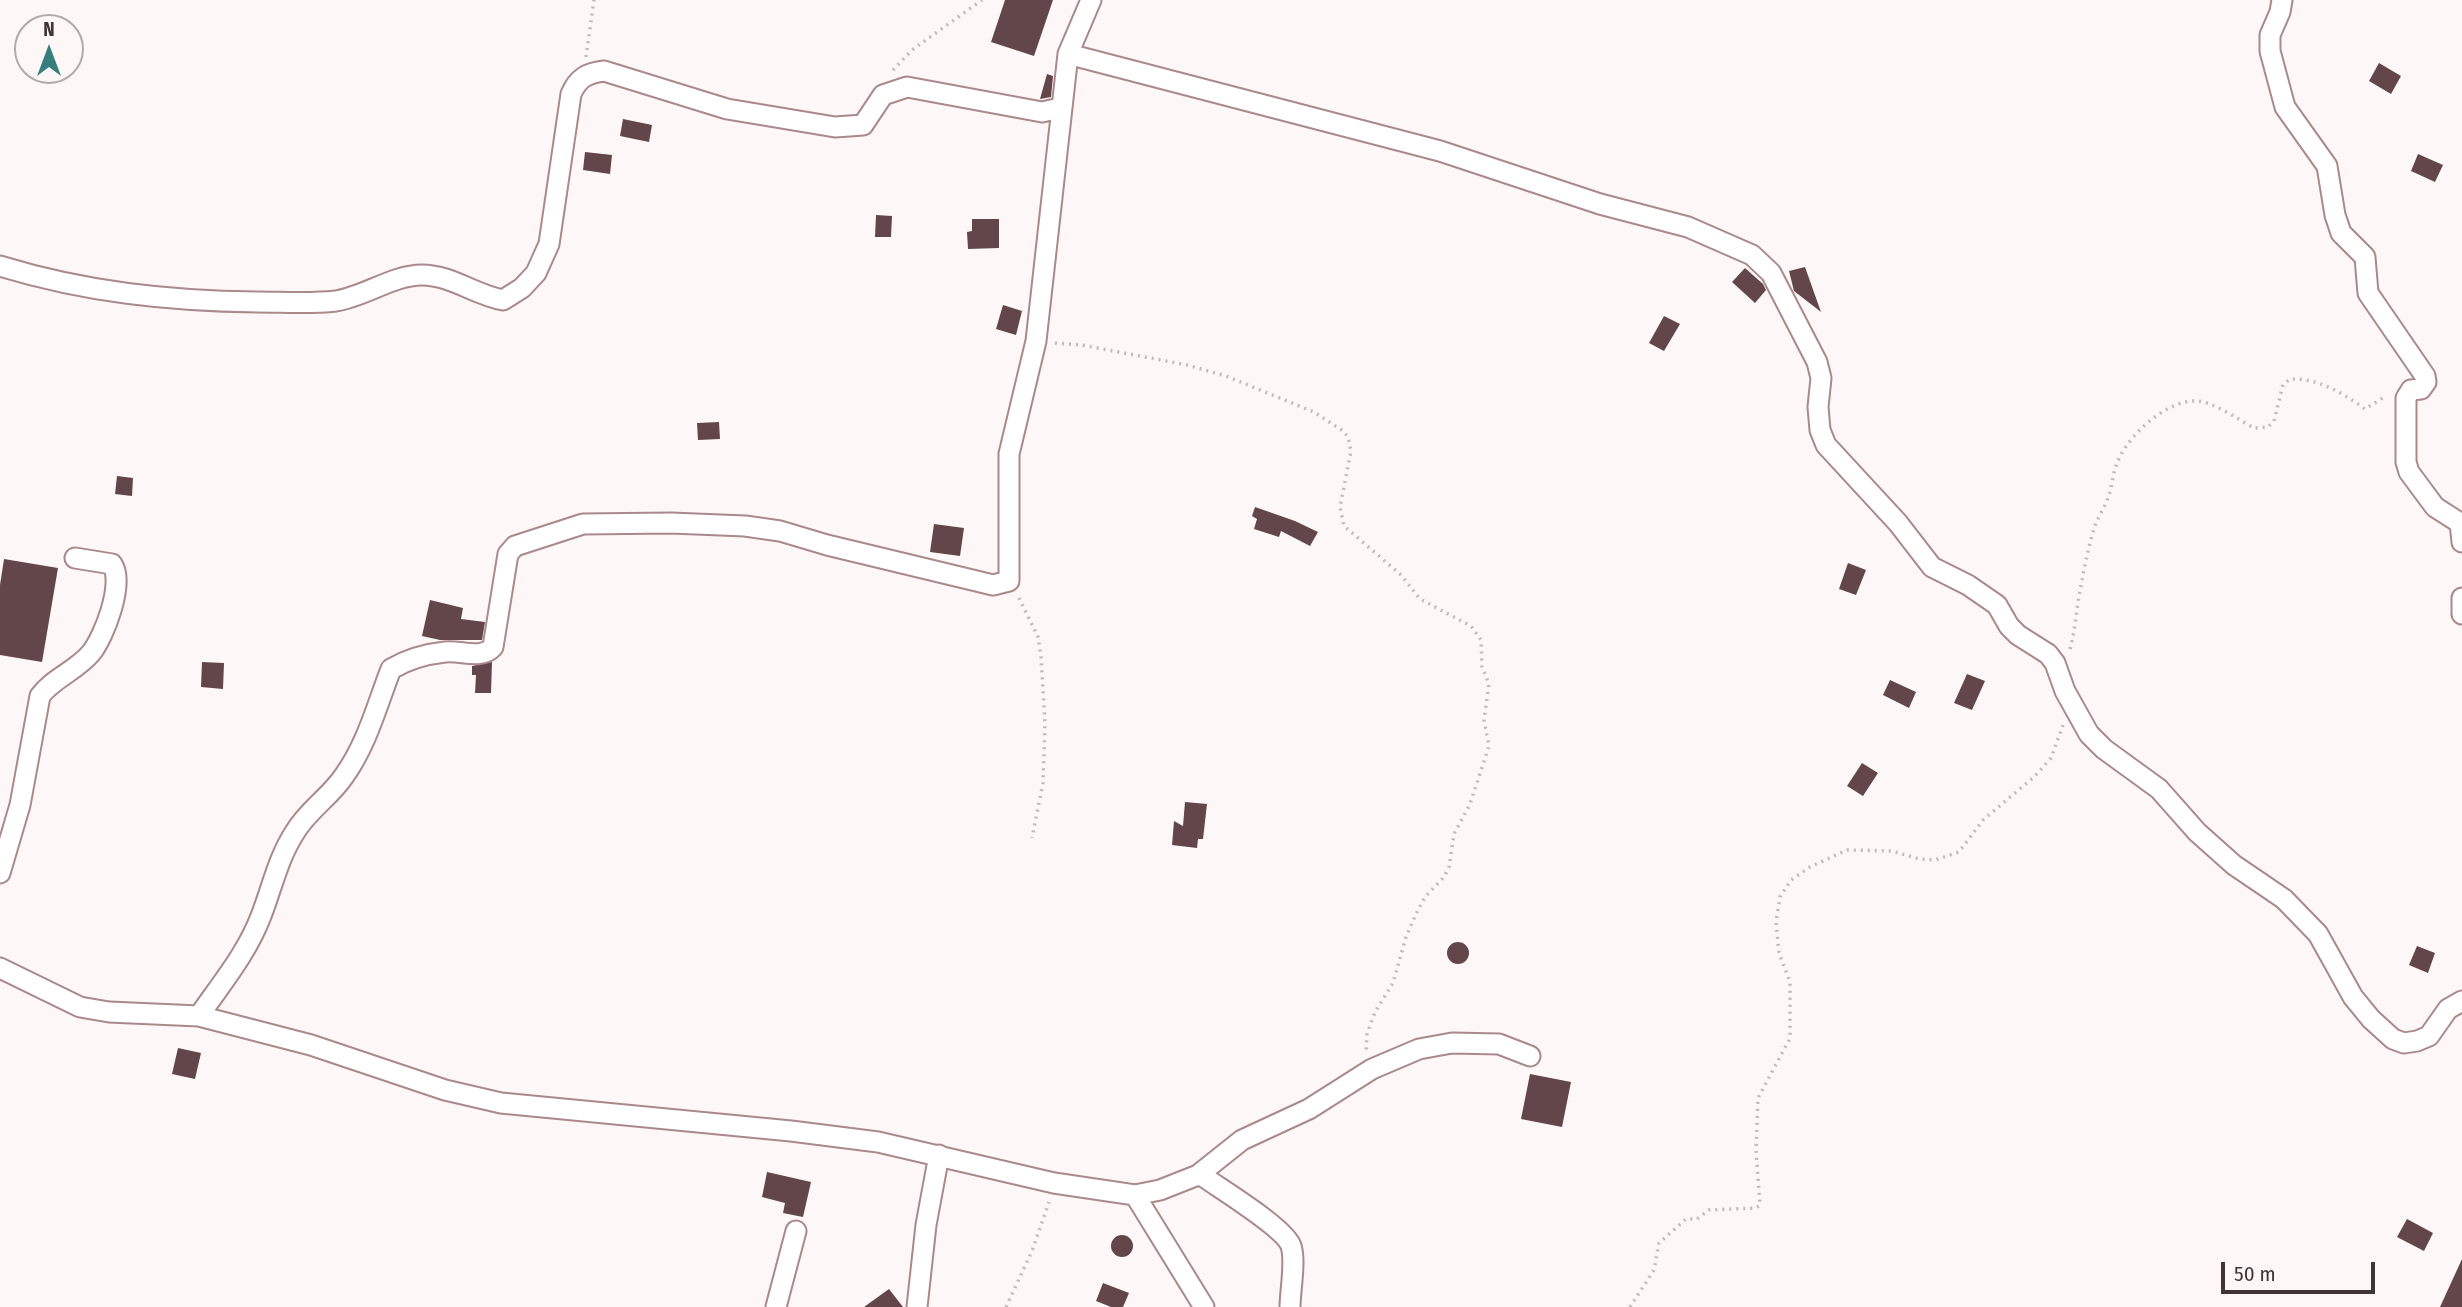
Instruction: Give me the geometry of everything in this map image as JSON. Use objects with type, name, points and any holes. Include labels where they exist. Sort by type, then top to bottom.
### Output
[{"type":"street","points":[[199,1016],[246,947],[261,917],[281,857],[295,831],[312,809],[331,793],[358,755],[391,669],[417,657],[447,651],[480,654],[493,647],[508,554],[514,546],[583,524],[745,526],[780,531],[993,585],[1009,581],[1009,454],[1036,341],[1068,54],[1091,0]]},
{"type":"street","points":[[2281,0],[2280,12],[2270,35],[2270,51],[2282,99],[2291,117],[2327,166],[2337,227],[2366,260],[2368,293],[2425,376],[2426,382],[2422,388],[2409,391],[2406,398],[2406,452],[2409,472],[2435,507],[2460,523],[2462,542]]},
{"type":"street","points":[[1068,54],[1440,151],[1600,204],[1688,227],[1752,256],[1771,273],[1816,362],[1821,378],[1818,407],[1820,430],[1826,445],[1898,523],[1932,568],[1968,585],[1997,605],[2009,626],[2018,635],[2048,654],[2056,663],[2070,700],[2089,734],[2104,749],[2159,789],[2197,832],[2234,865],[2284,899],[2318,934],[2353,997],[2371,1019],[2393,1039],[2404,1043],[2428,1036],[2448,1009],[2462,1001]]},
{"type":"street","points":[[0,266],[112,293],[214,301],[305,303],[338,300],[423,274],[449,279],[486,296],[503,300],[522,288],[536,273],[549,244],[571,94],[576,83],[591,72],[604,71],[727,110],[835,127],[863,125],[883,95],[907,87],[1042,112],[1060,108]]},
{"type":"street","points":[[0,873],[20,805],[40,696],[48,685],[90,654],[103,634],[114,598],[116,577],[112,564],[75,558]]},
{"type":"street","points":[[2462,598],[2462,614]]},
{"type":"street","points":[[0,968],[88,1009],[199,1016],[311,1045],[445,1090],[501,1103],[878,1142],[1054,1182],[1135,1195],[1160,1190],[1198,1175],[1242,1140],[1309,1109],[1368,1072],[1419,1049],[1452,1043],[1499,1044],[1530,1056]]},
{"type":"street","points":[[917,1307],[926,1225],[939,1155]]},
{"type":"street","points":[[1198,1175],[1205,1177],[1287,1238],[1292,1252],[1290,1307]]},
{"type":"street","points":[[1135,1195],[1204,1307]]},
{"type":"street","points":[[776,1307],[796,1231]]},
{"type":"path","points":[[583,77],[594,0]]},
{"type":"path","points":[[883,95],[894,69],[912,50],[982,0]]},
{"type":"path","points":[[1036,341],[1082,345],[1188,365],[1226,376],[1314,412],[1348,437],[1351,451],[1340,507],[1344,526],[1401,575],[1420,599],[1471,626],[1481,640],[1482,667],[1489,684],[1484,720],[1489,746],[1470,804],[1454,834],[1444,877],[1425,897],[1416,914],[1406,937],[1393,983],[1375,1012],[1367,1034],[1368,1072]]},
{"type":"path","points":[[2062,678],[2076,628],[2079,597],[2093,533],[2108,497],[2115,468],[2120,457],[2156,415],[2178,404],[2195,400],[2206,402],[2254,428],[2261,428],[2274,421],[2283,385],[2290,379],[2333,389],[2350,396],[2365,409],[2394,391],[2409,391]]},
{"type":"path","points":[[1009,581],[1027,610],[1038,637],[1041,656],[1045,752],[1043,783],[1032,838]]},
{"type":"path","points":[[1630,1307],[1654,1270],[1659,1243],[1686,1219],[1697,1219],[1709,1210],[1756,1208],[1760,1205],[1756,1150],[1758,1098],[1790,1034],[1790,982],[1779,953],[1776,922],[1784,888],[1810,867],[1847,850],[1892,851],[1919,859],[1935,860],[1959,852],[1983,820],[2034,777],[2051,758],[2070,700]]},
{"type":"path","points":[[1006,1307],[1043,1224],[1054,1182]]},
{"type":"building","points":[[1005,0],[1053,0],[1034,56],[991,42]]},
{"type":"building","points":[[2379,63],[2401,76],[2391,94],[2369,81]]},
{"type":"building","points":[[1047,74],[1053,76],[1051,97],[1040,99]]},
{"type":"building","points":[[623,119],[652,125],[649,142],[620,136]]},
{"type":"building","points":[[585,152],[612,155],[610,174],[583,170]]},
{"type":"building","points":[[2418,154],[2443,165],[2435,182],[2411,171]]},
{"type":"building","points":[[876,215],[892,216],[891,237],[875,237]]},
{"type":"building","points":[[972,219],[999,219],[999,248],[968,249],[967,232],[972,231]]},
{"type":"building","points":[[1805,267],[1821,312],[1794,291],[1789,271]]},
{"type":"building","points":[[1745,268],[1766,290],[1755,303],[1732,282]]},
{"type":"building","points":[[1003,305],[1022,311],[1016,335],[996,329]]},
{"type":"building","points":[[1664,316],[1680,324],[1664,351],[1649,343]]},
{"type":"building","points":[[719,422],[720,439],[698,440],[697,423]]},
{"type":"building","points":[[117,476],[133,478],[132,496],[115,494]]},
{"type":"building","points":[[1255,507],[1318,532],[1310,546],[1281,531],[1279,537],[1254,529],[1257,519],[1252,516]]},
{"type":"building","points":[[934,524],[964,528],[960,556],[930,552]]},
{"type":"building","points":[[4,559],[58,568],[42,662],[0,655],[0,585]]},
{"type":"building","points":[[1848,563],[1866,570],[1856,595],[1839,589]]},
{"type":"building","points":[[430,600],[463,608],[461,619],[485,622],[482,640],[440,640],[422,636]]},
{"type":"building","points":[[202,662],[224,663],[223,689],[201,687]]},
{"type":"building","points":[[492,662],[491,693],[475,693],[476,675],[472,675],[472,666]]},
{"type":"building","points":[[1967,674],[1985,681],[1972,710],[1954,703]]},
{"type":"building","points":[[1890,680],[1916,692],[1909,708],[1883,695]]},
{"type":"building","points":[[1862,763],[1878,773],[1863,796],[1847,786]]},
{"type":"building","points":[[1185,802],[1207,804],[1203,839],[1198,839],[1197,848],[1172,845],[1174,821],[1183,826]]},
{"type":"building","points":[[1458,942],[1468,949],[1469,953],[1462,963],[1458,964],[1448,957],[1447,953],[1454,943]]},
{"type":"building","points":[[2417,946],[2435,953],[2428,973],[2409,965]]},
{"type":"building","points":[[178,1048],[201,1053],[195,1079],[172,1074]]},
{"type":"building","points":[[1530,1074],[1571,1082],[1562,1127],[1521,1119]]},
{"type":"building","points":[[767,1172],[811,1182],[803,1217],[783,1213],[785,1203],[762,1197]]},
{"type":"building","points":[[2407,1219],[2433,1233],[2424,1251],[2397,1237]]},
{"type":"building","points":[[1122,1235],[1130,1238],[1133,1246],[1130,1254],[1122,1257],[1114,1254],[1111,1246],[1114,1238]]},
{"type":"building","points":[[2462,1259],[2462,1307],[2440,1307]]},
{"type":"building","points":[[1103,1283],[1129,1293],[1123,1307],[1111,1307],[1096,1301]]},
{"type":"building","points":[[889,1289],[903,1307],[864,1307]]}]
